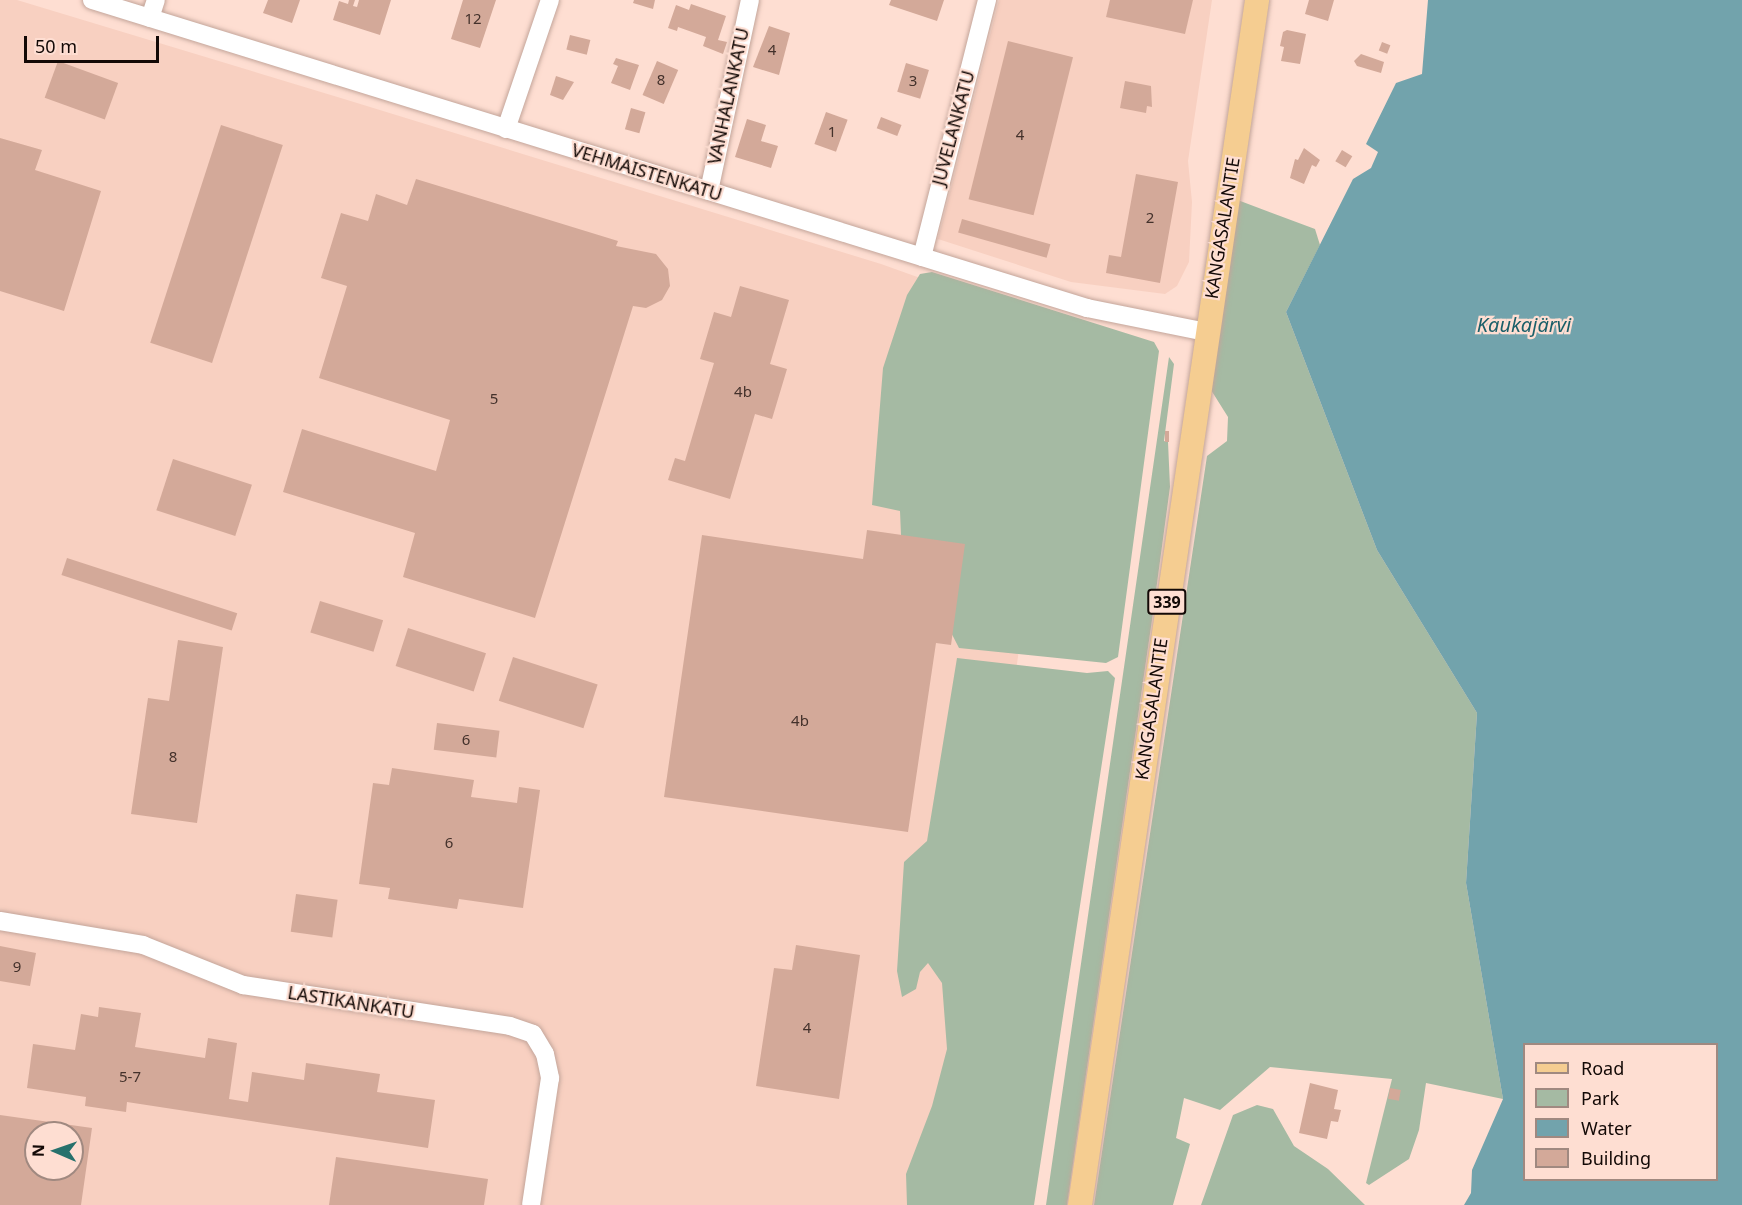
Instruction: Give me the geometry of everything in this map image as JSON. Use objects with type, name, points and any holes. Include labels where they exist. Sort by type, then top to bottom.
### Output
[{"type":"main road","name":"KANGASALANTIE","points":[[1080,1205],[1206,332],[1257,0]]},
{"type":"street","name":"VEHMAISTENKATU","points":[[92,0],[1087,308],[1206,332]]},
{"type":"street","points":[[150,18],[156,0]]},
{"type":"street","points":[[506,129],[550,0]]},
{"type":"street","name":"JUVELANKATU","points":[[922,257],[987,0]]},
{"type":"street","name":"VANHALANKATU","points":[[709,190],[746,1]]},
{"type":"street","name":"LASTIKANKATU","points":[[0,921],[143,945],[243,985],[510,1026],[533,1034],[545,1054],[550,1078],[531,1205]]},
{"type":"shaded area","points":[[0,0],[17,0],[344,99],[881,264],[993,304],[1054,410],[938,1205],[0,1205]]},
{"type":"shaded area","points":[[999,0],[1212,0],[1188,161],[1192,202],[1189,262],[1177,286],[1165,294],[1071,282],[938,239]]},
{"type":"green space","points":[[1235,199],[1315,229],[1320,245],[1286,312],[1377,550],[1477,713],[1466,883],[1503,1099],[1426,1083],[1419,1130],[1409,1159],[1369,1185],[1366,1183],[1392,1079],[1270,1067],[1220,1110],[1184,1098],[1176,1138],[1190,1144],[1173,1205],[1094,1205],[1207,456],[1227,441],[1228,417],[1211,390]]},
{"type":"green space","points":[[932,272],[1154,342],[1159,351],[1118,657],[1106,663],[959,648],[901,535],[900,511],[872,505],[883,368],[907,295],[920,274]]},
{"type":"green space","points":[[1169,357],[1174,364],[1164,441],[1168,442],[1170,487],[1153,613],[1067,1205],[1046,1205]]},
{"type":"green space","points":[[957,658],[1087,673],[1108,671],[1115,678],[1034,1205],[907,1205],[906,1174],[932,1106],[947,1049],[942,983],[928,963],[920,972],[916,989],[902,997],[897,971],[904,862],[927,841]]},
{"type":"green space","points":[[1257,1105],[1273,1109],[1294,1146],[1328,1169],[1365,1205],[1201,1205],[1233,1115]]},
{"type":"water","name":"Kaukajärvi","points":[[1428,0],[1742,0],[1742,1205],[1464,1205],[1471,1193],[1472,1170],[1503,1099],[1466,883],[1477,713],[1377,550],[1286,312],[1353,179],[1371,168],[1378,152],[1366,144],[1396,83],[1422,74]]},
{"type":"building","points":[[268,0],[300,0],[292,23],[263,13]]},
{"type":"building","points":[[349,0],[355,0],[353,6],[357,7],[359,0],[391,0],[380,35],[333,20],[339,1],[348,4]]},
{"type":"building","points":[[463,0],[496,0],[480,48],[451,39]]},
{"type":"building","points":[[634,0],[655,0],[653,9],[633,3]]},
{"type":"building","points":[[891,0],[944,0],[937,21],[889,5]]},
{"type":"building","points":[[1110,0],[1193,0],[1185,34],[1106,17]]},
{"type":"building","points":[[1309,0],[1334,0],[1328,21],[1305,14]]},
{"type":"building","points":[[691,4],[726,16],[718,40],[727,42],[723,54],[703,46],[706,37],[678,27],[677,31],[668,28],[676,5],[689,10]]},
{"type":"building","points":[[769,26],[790,33],[779,75],[753,67]]},
{"type":"building","points":[[1287,30],[1306,34],[1300,64],[1281,61],[1284,47],[1280,46],[1283,32]]},
{"type":"building","points":[[570,35],[590,40],[587,55],[566,50]]},
{"type":"building","points":[[1008,41],[1073,57],[1034,215],[969,199]]},
{"type":"building","points":[[1382,42],[1390,45],[1387,54],[1379,50]]},
{"type":"building","points":[[1361,54],[1384,62],[1381,73],[1357,66],[1354,61]]},
{"type":"building","points":[[616,58],[639,65],[630,90],[611,83],[618,66],[613,64]]},
{"type":"building","points":[[58,61],[118,83],[105,120],[45,98]]},
{"type":"building","points":[[657,61],[678,70],[664,104],[643,95]]},
{"type":"building","points":[[906,63],[929,70],[920,99],[897,92]]},
{"type":"building","points":[[556,76],[574,82],[563,100],[550,95]]},
{"type":"building","points":[[1125,81],[1151,86],[1152,107],[1147,106],[1146,113],[1120,108]]},
{"type":"building","points":[[631,108],[645,112],[639,133],[625,129]]},
{"type":"building","points":[[826,112],[848,120],[836,152],[814,144]]},
{"type":"building","points":[[881,117],[902,125],[897,136],[877,128]]},
{"type":"building","points":[[747,119],[766,125],[761,141],[778,146],[771,168],[735,157]]},
{"type":"building","points":[[221,125],[283,145],[212,363],[150,343]]},
{"type":"building","points":[[0,138],[42,150],[35,170],[101,191],[64,311],[0,291]]},
{"type":"building","points":[[1304,148],[1320,160],[1316,167],[1312,165],[1304,184],[1290,178],[1295,159],[1298,160]]},
{"type":"building","points":[[1342,150],[1352,156],[1346,167],[1335,161]]},
{"type":"building","points":[[1136,174],[1178,182],[1160,283],[1106,273],[1109,255],[1121,257]]},
{"type":"building","points":[[416,179],[618,241],[616,246],[656,254],[668,269],[670,286],[662,300],[646,308],[633,306],[535,618],[403,577],[415,533],[283,492],[302,429],[436,471],[450,420],[319,378],[347,286],[321,278],[341,213],[368,221],[376,194],[407,205]]},
{"type":"building","points":[[962,219],[1050,244],[1047,258],[958,232]]},
{"type":"building","points":[[740,286],[789,300],[770,364],[787,369],[772,419],[755,414],[730,499],[668,480],[675,458],[685,461],[714,363],[700,359],[714,312],[731,317]]},
{"type":"building","points":[[1165,431],[1169,431],[1169,442],[1165,442]]},
{"type":"building","points":[[173,459],[252,485],[235,536],[156,510]]},
{"type":"building","points":[[867,530],[965,544],[951,645],[936,643],[908,832],[664,797],[702,535],[863,559]]},
{"type":"building","points":[[67,558],[237,613],[232,630],[61,575]]},
{"type":"building","points":[[320,601],[383,620],[373,652],[310,633]]},
{"type":"building","points":[[408,628],[486,653],[474,691],[396,666]]},
{"type":"building","points":[[178,640],[223,647],[197,823],[131,814],[148,698],[169,701]]},
{"type":"building","points":[[513,657],[598,685],[583,728],[499,701]]},
{"type":"building","points":[[437,723],[500,731],[496,757],[434,750]]},
{"type":"building","points":[[392,768],[474,780],[471,797],[517,803],[519,787],[540,790],[523,908],[459,899],[457,909],[388,899],[390,888],[359,884],[373,783],[389,785]]},
{"type":"building","points":[[296,894],[338,900],[332,937],[291,932]]},
{"type":"building","points":[[796,945],[860,955],[839,1099],[756,1086],[774,968],[792,970]]},
{"type":"building","points":[[0,946],[36,953],[30,986],[0,981]]},
{"type":"building","points":[[99,1007],[141,1013],[135,1047],[205,1058],[208,1038],[237,1043],[229,1099],[248,1102],[252,1072],[304,1080],[306,1063],[380,1074],[377,1092],[435,1100],[428,1148],[127,1102],[126,1112],[85,1106],[86,1097],[27,1088],[33,1044],[75,1050],[81,1014],[98,1017]]},
{"type":"building","points":[[1310,1083],[1338,1090],[1334,1109],[1341,1110],[1338,1122],[1331,1121],[1327,1139],[1299,1133]]},
{"type":"building","points":[[1390,1088],[1401,1090],[1399,1101],[1388,1099]]},
{"type":"building","points":[[0,1115],[42,1121],[24,1121],[24,1181],[84,1181],[84,1127],[92,1128],[81,1205],[0,1205]]},
{"type":"building","points":[[336,1157],[488,1179],[484,1205],[329,1205]]}]
